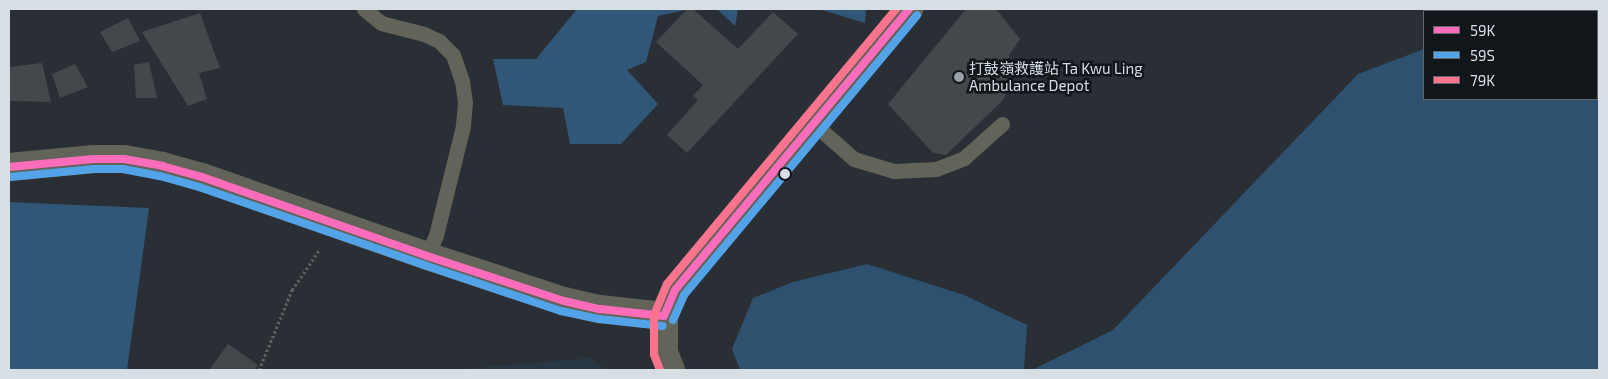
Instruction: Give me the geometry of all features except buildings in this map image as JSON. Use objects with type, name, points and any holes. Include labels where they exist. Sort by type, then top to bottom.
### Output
[{"type":"street","points":[[671,370],[664,353],[664,316],[675,290],[909,9]]},
{"type":"street","points":[[9,166],[94,158],[124,160],[162,166],[202,177],[428,256],[564,301],[600,309],[664,316]]},
{"type":"lane","points":[[364,9],[381,23],[424,34],[439,41],[453,55],[462,81],[465,102],[463,126],[436,235],[428,256]]},
{"type":"lane","points":[[813,123],[854,158],[894,171],[936,169],[964,158],[1002,124]]},
{"type":"path","points":[[259,370],[292,290],[324,243]]},
{"type":"shaded area","points":[[577,9],[690,9],[658,16],[646,62],[627,70],[658,104],[621,144],[570,144],[563,108],[503,105],[493,59],[536,59]]},
{"type":"shaded area","points":[[717,9],[738,9],[735,27],[735,26]]},
{"type":"shaded area","points":[[819,9],[866,9],[865,23]]},
{"type":"shaded area","points":[[1599,9],[1599,370],[1032,370],[1113,330],[1358,74],[1423,49],[1423,100],[1598,100],[1598,10],[1470,10]]},
{"type":"shaded area","points":[[9,202],[149,208],[127,370],[9,370]]},
{"type":"shaded area","points":[[867,264],[964,295],[1027,325],[1024,370],[740,370],[732,349],[753,298],[793,282]]},
{"type":"shaded area","points":[[590,358],[607,370],[455,370]]},
{"type":"transit line","name":"79K","points":[[660,370],[654,354],[654,315],[667,284],[896,9]]},
{"type":"transit line","name":"59K","points":[[664,316],[675,290],[909,9]]},
{"type":"transit line","name":"59S","points":[[673,320],[684,295],[917,15]]},
{"type":"transit line","name":"59K","points":[[9,167],[94,159],[124,159],[162,166],[202,177],[427,256],[564,301],[600,309],[664,316]]},
{"type":"transit line","name":"59S","points":[[10,177],[94,169],[123,169],[160,176],[199,187],[561,311],[599,319],[663,326]]},
{"type":"place","name":"打鼓嶺救護站 Ta Kwu Ling Ambulance Depot","points":[[959,77]]}]
